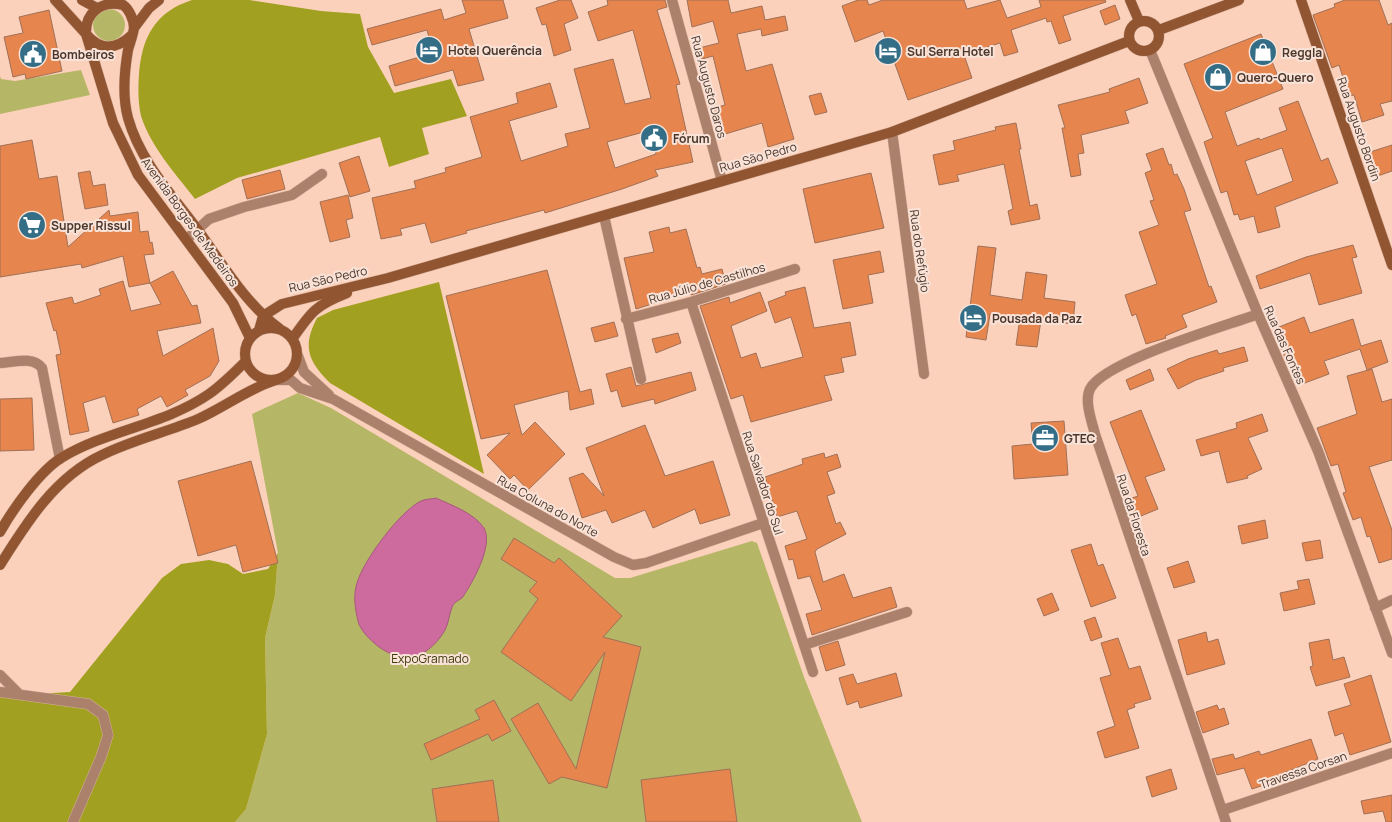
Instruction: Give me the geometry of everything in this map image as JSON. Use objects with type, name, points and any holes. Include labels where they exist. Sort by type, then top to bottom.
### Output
[{"type":"main road","points":[[55,0],[93,42],[101,46],[111,47],[120,45],[133,31],[131,15],[126,7],[109,0],[94,7],[85,22],[86,34]]},
{"type":"main road","points":[[82,0],[94,7]]},
{"type":"main road","name":"Avenida Borges de Medeiros","points":[[159,0],[149,8],[133,31],[124,77],[128,118],[147,161],[243,293],[263,316],[280,329]]},
{"type":"main road","points":[[1130,0],[1139,21]]},
{"type":"main road","points":[[1159,30],[1239,0]]},
{"type":"main road","name":"Rua Augusto Bordin","points":[[1301,0],[1392,265]]},
{"type":"main road","points":[[1139,21],[1148,21],[1159,30],[1157,44],[1150,50],[1140,51],[1129,41],[1129,32],[1139,21]]},
{"type":"main road","name":"Avenida Borges de Medeiros","points":[[86,34],[109,112],[128,159],[138,176],[187,239],[233,303],[250,338]]},
{"type":"main road","name":"Rua São Pedro","points":[[263,316],[282,304],[388,278],[892,132],[1129,41]]},
{"type":"main road","name":"Rua São Pedro","points":[[292,338],[313,311],[322,303],[388,278]]},
{"type":"main road","points":[[243,293],[267,307],[282,304]]},
{"type":"main road","points":[[263,316],[259,330],[250,338],[245,349],[246,361],[258,377],[276,380]]},
{"type":"main road","points":[[0,565],[33,514],[61,483],[82,465],[103,454],[168,432],[222,408],[260,385],[276,380],[290,372],[298,356],[292,338],[280,329],[259,330]]},
{"type":"main road","points":[[0,532],[3,522],[32,487],[60,459],[90,443],[160,418],[200,399],[227,380],[246,361]]},
{"type":"main road","points":[[60,459],[67,462],[68,467],[61,483]]},
{"type":"main road","points":[[3,522],[33,514]]},
{"type":"street","name":"Rua Augusto Daros","points":[[672,0],[722,181]]},
{"type":"street","name":"Rua das Fontes","points":[[1150,50],[1258,314],[1318,451],[1392,653]]},
{"type":"street","name":"Rua do Refúgio","points":[[892,132],[924,374]]},
{"type":"street","points":[[187,239],[210,219],[244,207],[292,195],[322,174]]},
{"type":"street","points":[[604,216],[641,379]]},
{"type":"street","name":"Rua Júlio de Castilhos","points":[[626,319],[690,302],[795,269]]},
{"type":"street","name":"Rua Salvador do Sul","points":[[690,302],[812,672]]},
{"type":"street","name":"Rua da Floresta","points":[[1226,822],[1095,434],[1088,396],[1095,383],[1118,366],[1258,314]]},
{"type":"street","name":"Rua Coluna do Norte","points":[[298,356],[304,372],[333,399]]},
{"type":"street","points":[[0,363],[30,360],[38,362],[42,368],[60,459]]},
{"type":"street","name":"Rua Coluna do Norte","points":[[276,380],[291,380],[300,388],[333,399],[614,557],[633,565],[646,563],[763,523]]},
{"type":"street","points":[[1375,608],[1392,600]]},
{"type":"street","points":[[804,645],[907,612]]},
{"type":"street","points":[[0,675],[19,695]]},
{"type":"street","points":[[0,692],[88,704],[103,715],[108,735],[101,757],[73,822]]},
{"type":"street","name":"Travessa Corsan","points":[[1223,810],[1392,753]]},
{"type":"green space","points":[[109,9],[115,10],[120,14],[124,19],[124,31],[120,36],[115,40],[109,41],[103,40],[98,36],[94,31],[93,25],[94,19],[98,14],[103,10]]},
{"type":"green space","points":[[81,70],[90,95],[0,114],[0,76],[1,79],[15,81]]},
{"type":"green space","name":"ExpoGramado","points":[[298,393],[331,408],[615,578],[630,578],[752,541],[757,543],[804,677],[862,822],[235,822],[246,809],[267,734],[265,638],[275,595],[278,553],[252,414]]},
{"type":"shaded area","points":[[192,0],[249,0],[321,11],[360,14],[368,47],[394,93],[451,79],[467,116],[422,128],[429,154],[389,167],[380,137],[237,178],[195,199],[164,159],[145,127],[139,106],[138,90],[143,49],[147,37],[160,19],[169,11]]},
{"type":"shaded area","points":[[439,282],[484,474],[330,383],[317,368],[310,353],[310,337],[317,318],[333,310]]},
{"type":"shaded area","points":[[436,498],[462,510],[480,523],[486,535],[484,554],[481,564],[466,592],[453,605],[446,627],[439,639],[425,652],[417,655],[409,657],[391,654],[379,647],[361,629],[355,607],[356,588],[374,550],[393,526],[412,506],[424,500]]},
{"type":"shaded area","points":[[278,553],[275,595],[265,638],[267,734],[246,809],[235,822],[0,822],[0,692],[19,695],[70,692],[162,578],[181,564],[209,560],[228,564],[243,574],[268,569]]},
{"type":"building","points":[[462,0],[503,0],[508,18],[469,29],[484,80],[458,86],[453,70],[395,86],[389,66],[433,53],[427,30],[372,45],[367,29],[441,9],[444,20],[466,13]]},
{"type":"building","points":[[560,0],[571,0],[578,18],[564,24],[571,50],[554,56],[546,24],[542,25],[536,8]]},
{"type":"building","points":[[607,0],[665,0],[667,7],[657,10],[680,84],[676,85],[693,162],[655,170],[658,176],[545,213],[544,210],[466,231],[467,233],[431,243],[425,223],[400,229],[402,235],[381,239],[372,198],[416,188],[414,181],[446,172],[445,168],[482,157],[470,117],[518,103],[516,93],[550,83],[557,107],[509,121],[521,161],[568,146],[565,134],[590,128],[574,69],[613,59],[625,104],[651,98],[633,30],[598,41],[588,12],[608,5]],"holes":[[[651,130],[656,154],[615,168],[607,142]]]},
{"type":"building","points":[[687,0],[728,0],[731,13],[762,6],[765,20],[785,16],[788,30],[762,36],[761,29],[737,34],[746,71],[772,64],[794,139],[768,147],[762,123],[722,135],[714,108],[725,105],[713,56],[702,59],[699,48],[719,43],[713,21],[692,27]]},
{"type":"building","points":[[858,0],[867,0],[869,5],[883,0],[964,0],[967,9],[1000,0],[1007,18],[1041,7],[1039,0],[1105,0],[1106,2],[1063,16],[1071,40],[1059,44],[1051,21],[1047,22],[1046,18],[1011,30],[1018,52],[1004,56],[1000,43],[964,55],[972,78],[908,100],[883,31],[855,42],[842,6]]},
{"type":"building","points":[[1345,0],[1379,0],[1388,25],[1392,23],[1392,101],[1380,104],[1384,115],[1362,122],[1354,95],[1349,96],[1339,65],[1332,68],[1313,15],[1335,7],[1334,4]]},
{"type":"building","points":[[1115,5],[1120,19],[1105,25],[1100,11]]},
{"type":"building","name":"Bombeiros","points":[[49,10],[62,71],[26,79],[25,74],[13,77],[4,37],[23,33],[19,17]]},
{"type":"building","points":[[1261,34],[1283,89],[1225,112],[1237,146],[1287,130],[1279,108],[1298,101],[1321,161],[1328,158],[1338,183],[1275,207],[1280,227],[1258,233],[1254,216],[1240,220],[1238,214],[1234,215],[1227,191],[1221,193],[1204,142],[1213,138],[1184,64]],"holes":[[[1282,148],[1293,181],[1257,195],[1245,161]]]},
{"type":"building","points":[[1139,78],[1148,103],[1125,111],[1129,123],[1081,135],[1084,153],[1078,154],[1081,175],[1071,177],[1062,128],[1065,128],[1058,105],[1110,92],[1109,89]]},
{"type":"building","points":[[821,93],[827,112],[815,115],[809,96]]},
{"type":"building","points":[[1016,123],[1030,206],[1037,204],[1040,219],[1011,225],[1008,211],[1013,209],[1004,164],[957,175],[959,181],[939,185],[933,155],[955,150],[953,141],[996,130],[995,127]]},
{"type":"building","points":[[32,140],[39,179],[57,176],[68,247],[109,210],[110,216],[138,212],[140,232],[148,231],[150,243],[152,242],[154,254],[144,255],[150,283],[129,287],[123,256],[82,268],[81,264],[0,277],[0,146]]},
{"type":"building","points":[[1392,145],[1392,171],[1375,177],[1367,153]]},
{"type":"building","points":[[1163,148],[1174,175],[1177,174],[1184,189],[1191,210],[1184,212],[1209,287],[1211,286],[1217,302],[1182,315],[1187,327],[1165,336],[1166,338],[1146,344],[1136,314],[1132,316],[1125,295],[1157,284],[1139,232],[1159,225],[1150,201],[1154,200],[1145,173],[1152,170],[1146,154]]},
{"type":"building","points":[[359,156],[370,191],[350,197],[339,163]]},
{"type":"building","points":[[280,170],[285,189],[247,199],[242,180]]},
{"type":"building","points":[[90,171],[93,186],[105,184],[108,205],[85,209],[78,173]]},
{"type":"building","points":[[871,173],[884,228],[815,243],[803,189]]},
{"type":"building","points":[[348,195],[353,218],[346,220],[350,237],[330,242],[320,202]]},
{"type":"building","points":[[669,227],[670,233],[686,229],[697,268],[700,267],[702,274],[722,269],[726,284],[691,295],[690,292],[636,309],[624,258],[654,252],[649,232]]},
{"type":"building","points":[[1353,245],[1357,257],[1352,258],[1362,293],[1319,305],[1310,273],[1260,289],[1256,276],[1306,257]]},
{"type":"building","points":[[978,246],[996,248],[990,295],[1022,300],[1026,272],[1047,275],[1044,298],[1075,302],[1073,324],[1041,320],[1037,347],[1016,345],[1020,318],[990,314],[986,340],[966,337]]},
{"type":"building","points":[[880,251],[884,272],[868,275],[873,303],[843,309],[833,260]]},
{"type":"building","points":[[547,270],[580,392],[591,389],[594,404],[570,410],[568,391],[514,405],[522,435],[535,422],[565,454],[528,490],[514,475],[510,479],[487,455],[510,433],[481,439],[446,296]]},
{"type":"building","points":[[173,271],[192,306],[197,305],[201,323],[157,331],[163,356],[213,328],[219,361],[210,376],[185,390],[188,395],[167,407],[161,396],[137,409],[139,415],[113,423],[105,396],[83,403],[89,431],[70,435],[56,355],[61,354],[56,330],[54,331],[46,303],[72,297],[74,304],[101,295],[99,289],[123,281],[131,311],[161,304],[150,283]]},
{"type":"building","points":[[805,287],[814,328],[850,322],[856,355],[841,358],[844,372],[824,376],[832,400],[751,422],[743,395],[731,399],[700,306],[729,297],[730,303],[760,292],[767,311],[731,326],[741,358],[756,353],[761,368],[803,357],[791,317],[775,323],[768,302],[786,295],[785,292]]},
{"type":"building","points":[[1304,317],[1310,333],[1353,319],[1361,346],[1381,340],[1388,362],[1367,370],[1360,349],[1324,361],[1329,374],[1302,384],[1293,361],[1287,363],[1274,329]]},
{"type":"building","points":[[614,322],[618,336],[595,342],[591,328]]},
{"type":"building","points":[[678,333],[681,343],[656,353],[652,339]]},
{"type":"building","points":[[1244,347],[1248,361],[1223,368],[1224,371],[1196,380],[1178,389],[1167,369],[1188,359],[1217,350],[1219,354]]},
{"type":"building","points":[[631,367],[636,386],[691,372],[696,390],[655,404],[654,399],[622,407],[617,390],[611,392],[606,374]]},
{"type":"building","points":[[1150,369],[1154,380],[1130,390],[1126,380]]},
{"type":"building","points":[[1372,369],[1382,402],[1392,399],[1392,460],[1369,467],[1392,530],[1392,559],[1379,563],[1370,536],[1367,537],[1361,517],[1353,520],[1343,493],[1346,492],[1338,464],[1331,466],[1317,428],[1357,414],[1347,376]]},
{"type":"building","points":[[32,398],[34,450],[0,451],[0,399]]},
{"type":"building","points":[[1141,410],[1165,470],[1145,477],[1158,509],[1136,518],[1129,499],[1138,496],[1110,422]]},
{"type":"building","points":[[1262,414],[1268,431],[1248,438],[1262,469],[1247,476],[1248,478],[1227,483],[1219,451],[1201,456],[1196,440],[1237,428],[1236,423]]},
{"type":"building","points":[[1064,421],[1068,475],[1014,479],[1012,446],[1033,444],[1031,423]]},
{"type":"building","points":[[645,425],[665,476],[713,461],[730,515],[700,524],[695,509],[653,528],[645,510],[612,523],[606,510],[582,518],[569,478],[583,473],[604,496],[586,448]]},
{"type":"building","points":[[824,453],[825,458],[837,454],[841,467],[827,472],[835,493],[827,496],[836,524],[840,522],[846,534],[817,549],[815,552],[823,582],[844,574],[853,598],[891,587],[897,607],[812,635],[806,614],[822,610],[810,576],[798,579],[793,559],[789,560],[785,546],[807,539],[797,511],[777,517],[765,477],[803,464],[802,459]]},
{"type":"building","points":[[251,461],[278,563],[243,572],[236,545],[198,556],[178,481]]},
{"type":"building","points":[[1265,520],[1268,538],[1242,544],[1238,526]]},
{"type":"building","points":[[514,538],[554,563],[559,558],[622,616],[603,637],[641,647],[607,788],[562,777],[549,784],[511,719],[538,703],[576,769],[605,652],[571,701],[501,652],[538,599],[529,591],[537,582],[501,559]]},
{"type":"building","points":[[1320,540],[1323,558],[1306,561],[1302,543]]},
{"type":"building","points":[[1091,544],[1098,566],[1103,564],[1116,598],[1091,607],[1071,550]]},
{"type":"building","points":[[1188,561],[1195,582],[1174,588],[1167,568]]},
{"type":"building","points":[[1309,579],[1315,604],[1284,611],[1280,593],[1299,589],[1297,581]]},
{"type":"building","points":[[1052,593],[1059,610],[1044,616],[1037,599]]},
{"type":"building","points":[[1095,617],[1102,637],[1091,641],[1084,621]]},
{"type":"building","points":[[1206,632],[1208,642],[1218,639],[1225,664],[1187,675],[1178,640]]},
{"type":"building","points":[[1118,638],[1129,669],[1140,666],[1151,699],[1134,704],[1135,707],[1127,710],[1139,748],[1105,758],[1097,732],[1115,726],[1100,678],[1111,675],[1101,643]]},
{"type":"building","points":[[1329,639],[1333,660],[1344,657],[1350,677],[1316,686],[1310,667],[1313,666],[1309,643]]},
{"type":"building","points":[[838,641],[845,665],[826,671],[819,647]]},
{"type":"building","points":[[896,673],[902,696],[860,708],[858,701],[847,705],[839,678],[853,674],[857,684]]},
{"type":"building","points":[[1371,675],[1391,742],[1350,755],[1343,733],[1335,736],[1328,712],[1351,705],[1344,684]]},
{"type":"building","points":[[494,700],[511,731],[492,741],[488,734],[431,760],[424,744],[480,719],[475,710]]},
{"type":"building","points":[[1217,705],[1219,710],[1224,708],[1229,724],[1203,733],[1196,712]]},
{"type":"building","points":[[1311,739],[1318,759],[1269,779],[1270,783],[1252,789],[1244,768],[1217,775],[1212,759],[1233,754],[1235,759],[1259,751],[1261,755]]},
{"type":"building","points":[[730,769],[737,822],[646,822],[641,780]]},
{"type":"building","points":[[1171,769],[1177,789],[1152,797],[1146,777]]},
{"type":"building","points":[[493,780],[499,822],[437,822],[432,789]]},
{"type":"building","points":[[1392,795],[1392,822],[1386,822],[1383,811],[1364,814],[1361,801]]},
{"type":"place","name":"Hotel Querência","points":[[429,50]]},
{"type":"place","name":"Sul Serra Hotel","points":[[888,51]]},
{"type":"place","name":"Reggla","points":[[1263,52]]},
{"type":"place","name":"Bombeiros","points":[[33,54]]},
{"type":"place","name":"Quero-Quero","points":[[1218,77]]},
{"type":"place","name":"Fórum","points":[[654,138]]},
{"type":"place","name":"Supper Rissul","points":[[32,225]]},
{"type":"place","name":"Pousada da Paz","points":[[973,318]]},
{"type":"place","name":"GTEC","points":[[1045,438]]}]
